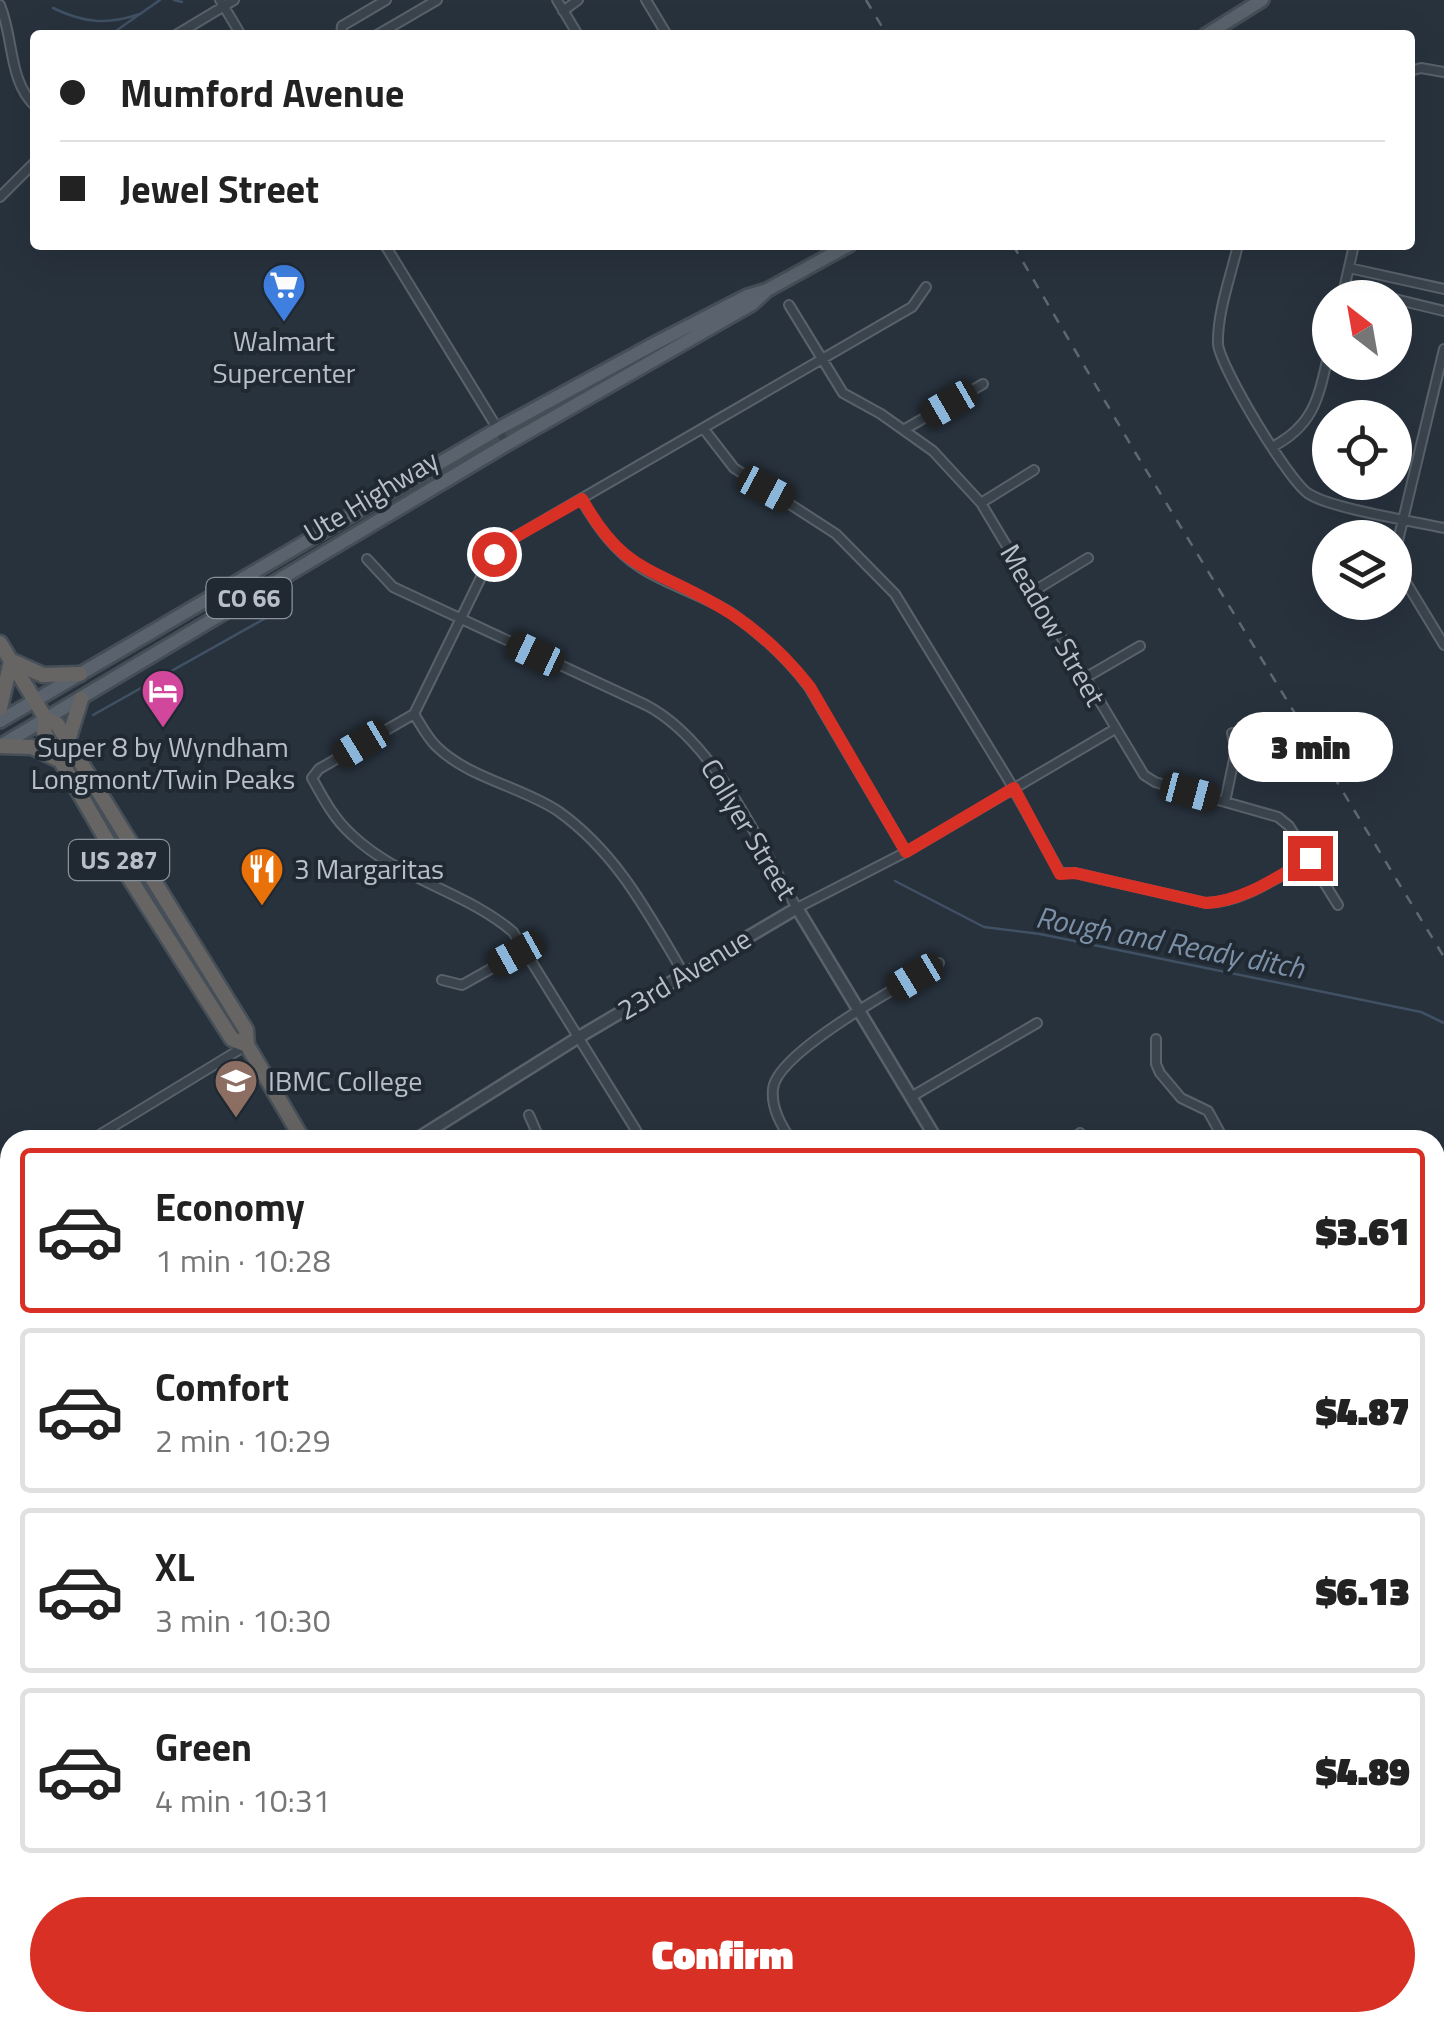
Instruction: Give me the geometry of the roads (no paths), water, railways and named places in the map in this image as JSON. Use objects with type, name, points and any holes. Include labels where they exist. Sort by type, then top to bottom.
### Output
[{"type":"highway","name":"US 287","points":[[0,644],[46,719],[57,724],[68,741],[246,1030],[247,1045],[297,1130]]},
{"type":"highway","points":[[0,708],[11,661],[43,675],[80,674]]},
{"type":"highway","points":[[68,741],[81,699]]},
{"type":"highway","name":"US 287","points":[[46,719],[44,732],[60,760],[232,1039],[247,1045]]},
{"type":"highway","points":[[0,746],[32,747],[60,760]]},
{"type":"main road","points":[[1214,30],[1262,0]]},
{"type":"main road","name":"Ute Highway","points":[[0,721],[498,429],[840,250]]},
{"type":"main road","name":"Ute Highway","points":[[0,746],[507,444],[752,304],[767,290]]},
{"type":"street","points":[[183,30],[222,3],[234,0]]},
{"type":"street","points":[[342,30],[342,26],[386,0]]},
{"type":"street","points":[[386,30],[437,0]]},
{"type":"street","points":[[556,0],[575,30]]},
{"type":"street","points":[[563,10],[578,0]]},
{"type":"street","points":[[646,0],[665,30]]},
{"type":"street","points":[[222,3],[238,30]]},
{"type":"street","points":[[0,5],[16,75],[30,102]]},
{"type":"street","points":[[1415,70],[1444,72]]},
{"type":"street","points":[[0,198],[30,167]]},
{"type":"street","points":[[388,250],[507,444]]},
{"type":"street","points":[[1237,250],[1218,345],[1228,374],[1272,447],[1308,494],[1444,528]]},
{"type":"street","points":[[1346,280],[1353,250]]},
{"type":"street","points":[[1349,268],[1444,289]]},
{"type":"street","points":[[636,1130],[526,949],[496,918],[375,854],[340,822],[312,778],[319,769],[414,714],[488,563],[503,544],[912,307],[926,287]]},
{"type":"street","points":[[1412,304],[1444,311]]},
{"type":"street","name":"Meadow Street","points":[[788,305],[843,393],[905,429],[958,476],[980,503],[1144,774],[1155,782],[1278,817],[1289,826],[1338,905]]},
{"type":"street","points":[[1444,349],[1398,546],[1401,574],[1444,644]]},
{"type":"street","points":[[1272,447],[1292,436],[1308,419],[1322,380]]},
{"type":"street","points":[[905,429],[983,384]]},
{"type":"street","points":[[703,428],[734,468],[836,534],[895,594],[1014,788],[1060,874],[1075,873],[1206,903],[1223,902],[1239,898],[1310,858]]},
{"type":"street","points":[[980,503],[1034,470]]},
{"type":"street","points":[[582,499],[600,530],[626,558],[730,613],[792,664],[810,687],[906,852]]},
{"type":"street","points":[[1034,591],[1088,558]]},
{"type":"street","name":"Collyer Street","points":[[367,559],[393,587],[646,705],[674,722],[710,761],[931,1130]]},
{"type":"street","points":[[1085,678],[1140,646]]},
{"type":"street","points":[[414,714],[437,747],[453,760],[552,808],[588,835],[630,882],[684,974]]},
{"type":"street","name":"23rd Avenue","points":[[433,1130],[684,974],[797,908],[906,852],[1114,730]]},
{"type":"street","points":[[1225,802],[1236,750],[1232,733]]},
{"type":"street","points":[[946,828],[952,838]]},
{"type":"street","points":[[442,980],[462,985],[526,949]]},
{"type":"street","points":[[786,1130],[774,1107],[773,1086],[780,1070],[797,1052],[939,963]]},
{"type":"street","points":[[911,1098],[1037,1023]]},
{"type":"street","points":[[1156,1039],[1160,1073],[1182,1098],[1208,1111],[1218,1130]]},
{"type":"street","points":[[107,1130],[247,1045]]},
{"type":"street","points":[[529,1114],[536,1130]]},
{"type":"waterway","points":[[117,30],[160,0]]},
{"type":"waterway","points":[[174,0],[182,2]]},
{"type":"waterway","points":[[53,8],[96,21],[140,14]]},
{"type":"waterway","name":"Rough and Ready ditch","points":[[93,715],[280,610]]},
{"type":"waterway","name":"Rough and Ready ditch","points":[[895,881],[984,927],[1040,934],[1421,1012],[1444,1023]]},
{"type":"railway","points":[[866,0],[884,30]]},
{"type":"railway","points":[[1016,250],[1444,957]]},
{"type":"place","name":"Walmart Supercenter","points":[[284,323]]},
{"type":"place","name":"Super 8 by Wyndham Longmont/Twin Peaks","points":[[163,729]]},
{"type":"place","name":"3 Margaritas","points":[[262,907]]},
{"type":"place","name":"IBMC College","points":[[236,1119]]}]
